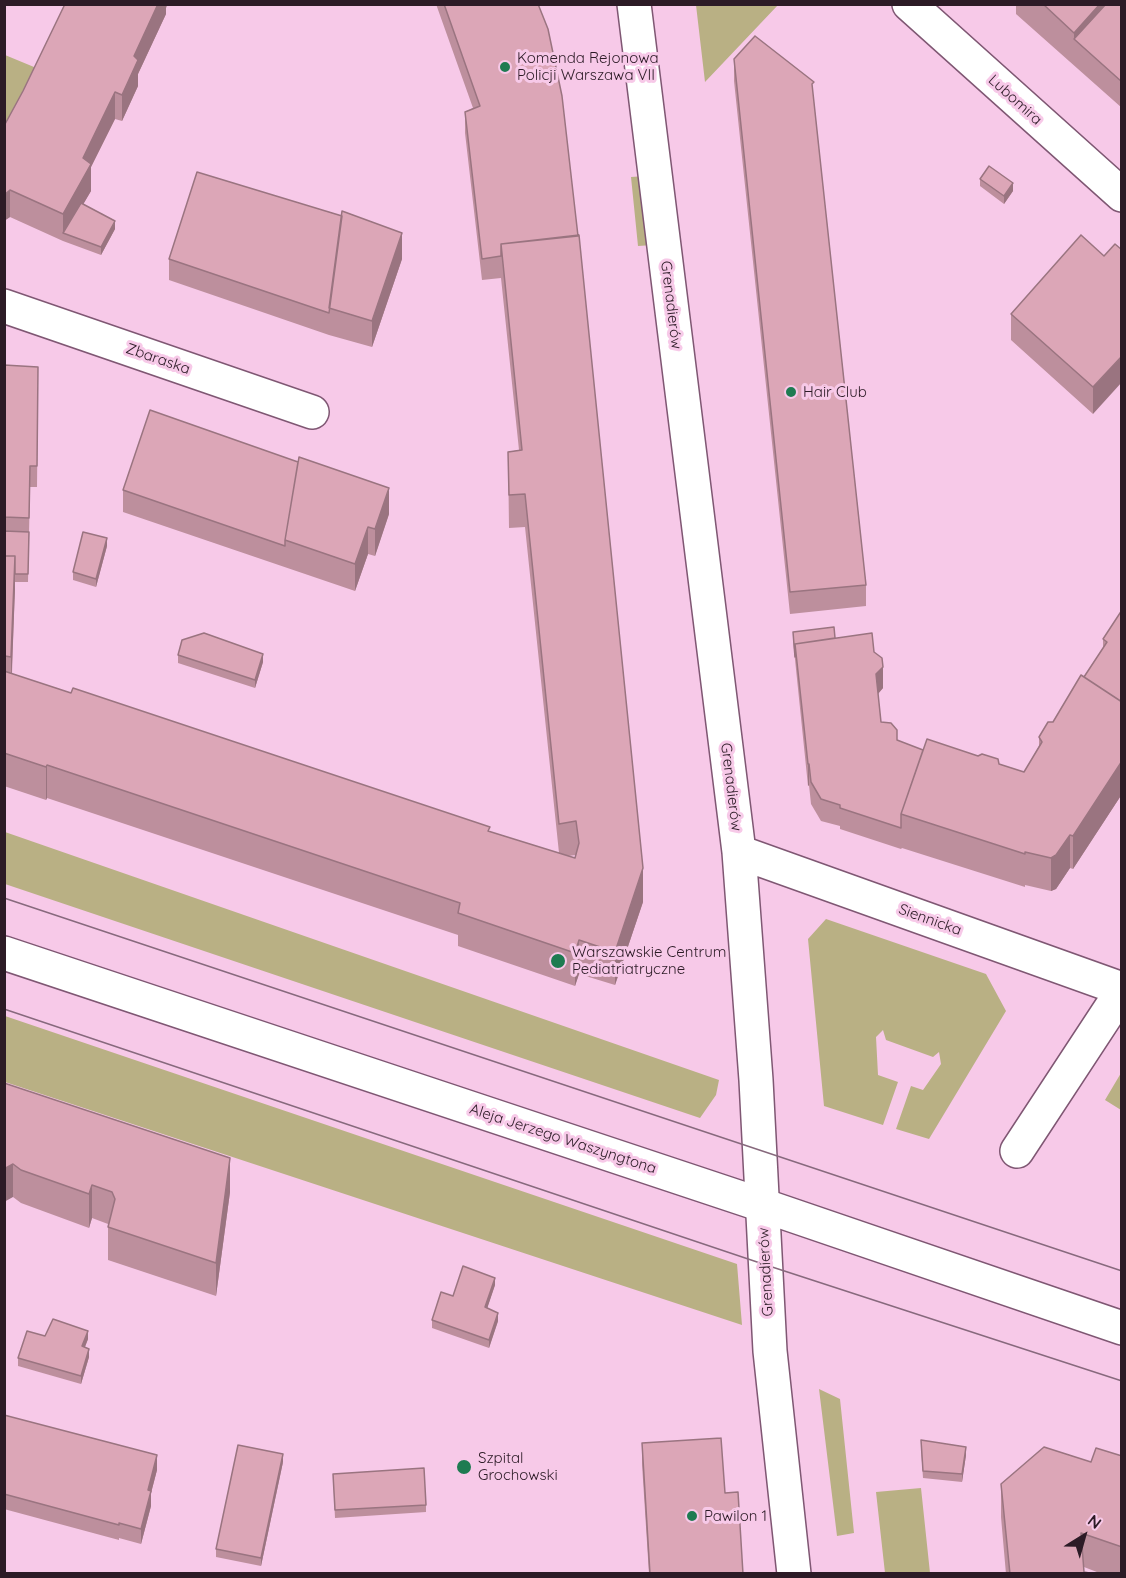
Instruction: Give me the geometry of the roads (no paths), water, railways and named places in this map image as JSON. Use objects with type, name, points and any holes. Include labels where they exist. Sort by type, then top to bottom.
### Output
[{"type":"street","name":"Grenadierów","points":[[634,4],[739,852],[756,1080],[770,1351],[794,1574]]},
{"type":"street","name":"Lubomira","points":[[909,4],[1122,195]]},
{"type":"street","name":"Zbaraska","points":[[4,306],[312,412]]},
{"type":"street","name":"Siennicka","points":[[739,852],[1122,990],[1017,1151]]},
{"type":"street","name":"Aleja Jerzego Waszyngtona","points":[[4,953],[762,1205],[1122,1328]]},
{"type":"tram line","points":[[4,898],[1122,1271]]},
{"type":"tram line","points":[[4,1009],[766,1265],[1122,1381]]},
{"type":"place","name":"Komenda Rejonowa Policji Warszawa VII","points":[[505,67]]},
{"type":"place","name":"Hair Club","points":[[791,392]]},
{"type":"place","name":"Warszawskie Centrum Pediatriatryczne","points":[[558,961]]},
{"type":"place","name":"Szpital Grochowski","points":[[464,1467]]},
{"type":"place","name":"Pawilon 1","points":[[692,1516]]}]
